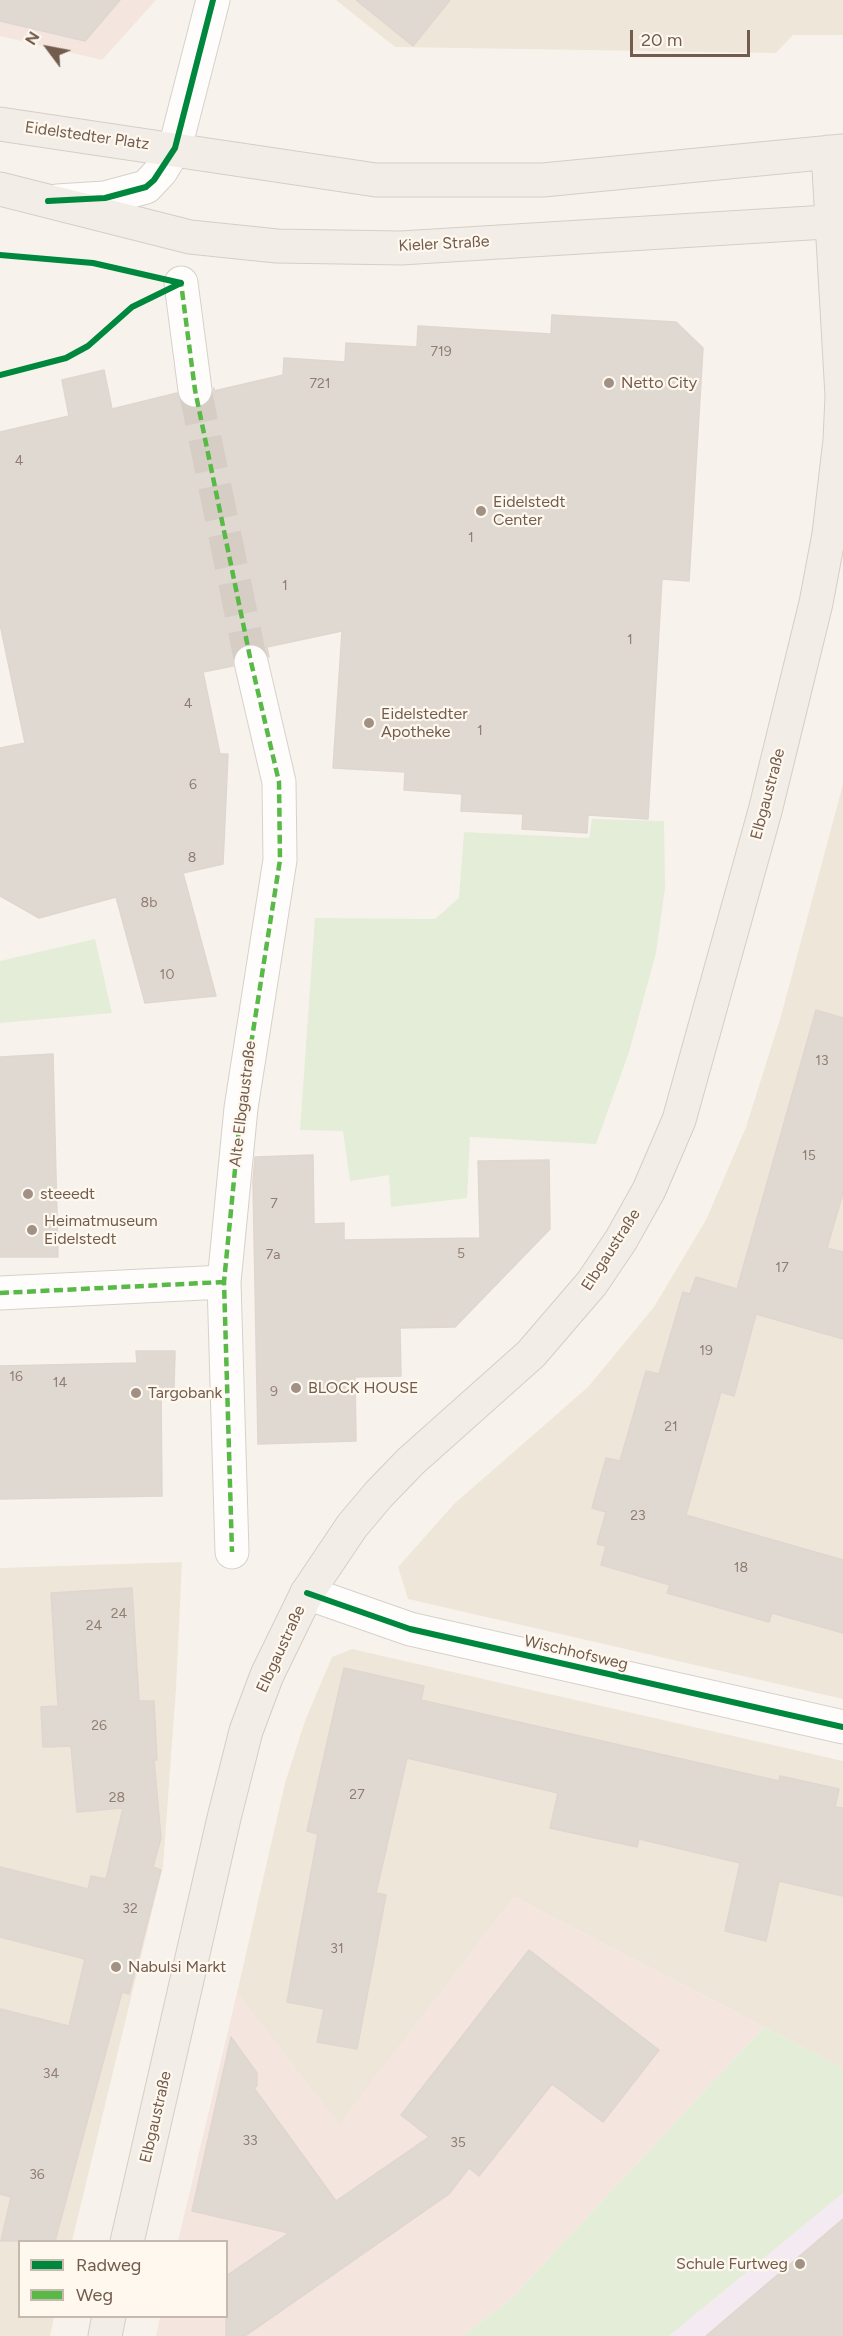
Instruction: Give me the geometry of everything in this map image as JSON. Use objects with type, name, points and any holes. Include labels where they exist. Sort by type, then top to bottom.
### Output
[{"type":"main road","name":"Eidelstedter Platz","points":[[0,124],[174,148]]},
{"type":"main road","points":[[174,148],[376,180],[452,182],[543,180],[835,152]]},
{"type":"main road","name":"Elbgaustraße","points":[[127,2240],[246,1731],[267,1675],[307,1593],[352,1526],[379,1494],[411,1461],[531,1354],[592,1283],[621,1240],[649,1190],[679,1120],[765,811],[811,624],[830,534],[842,396],[835,152]]},
{"type":"main road","points":[[0,189],[48,201]]},
{"type":"main road","name":"Kieler Straße","points":[[48,201],[190,237],[277,246],[401,248],[838,221]]},
{"type":"main road","points":[[105,2336],[109,2318]]},
{"type":"street","points":[[48,201],[105,198],[146,187],[161,171],[174,148],[213,0]]},
{"type":"street","points":[[181,284],[195,390]]},
{"type":"street","name":"Alte Elbgaustraße","points":[[232,1552],[224,1282],[241,1108],[280,860],[279,782],[251,662]]},
{"type":"street","points":[[0,1293],[224,1282]]},
{"type":"street","name":"Wischhofsweg","points":[[307,1593],[410,1629],[843,1726]]},
{"type":"shaded area","points":[[0,0],[156,0],[102,60],[0,36]]},
{"type":"shaded area","points":[[336,0],[843,0],[843,35],[793,35],[776,53],[395,47]]},
{"type":"shaded area","points":[[843,784],[843,1699],[408,1599],[398,1567],[454,1504],[588,1387],[654,1307],[706,1220],[746,1127],[781,1016]]},
{"type":"shaded area","points":[[182,1562],[176,1689],[163,1866],[72,2240],[18,2240],[18,2318],[54,2318],[50,2336],[0,2336],[0,1568]]},
{"type":"shaded area","points":[[352,1649],[843,1761],[843,2068],[514,1897],[339,2125],[237,1993],[285,1783],[305,1721],[332,1657]]},
{"type":"shaded area","points":[[514,1897],[764,2027],[511,2299],[463,2336],[156,2336],[160,2318],[228,2318],[228,2240],[178,2240],[237,1993],[339,2124]]},
{"type":"shaded area","name":"Schule Furtweg","points":[[843,2193],[843,2336],[669,2336]]},
{"type":"green space","points":[[592,819],[664,821],[665,888],[656,953],[629,1052],[596,1144],[470,1137],[467,1198],[391,1207],[389,1175],[350,1181],[343,1131],[300,1130],[315,918],[435,919],[459,898],[464,832],[589,838]]},
{"type":"green space","points":[[95,939],[112,1013],[0,1023],[0,961]]},
{"type":"green space","points":[[764,2027],[843,2068],[843,2193],[669,2336],[463,2336],[511,2299]]},
{"type":"building","points":[[0,0],[120,0],[85,41],[0,21]]},
{"type":"building","points":[[356,0],[450,0],[413,46]]},
{"type":"building","points":[[552,315],[676,322],[703,348],[689,581],[662,579],[648,819],[588,815],[587,833],[522,829],[523,814],[461,811],[462,794],[404,790],[405,772],[333,768],[342,631],[267,647],[269,657],[257,644],[246,644],[233,656],[233,666],[203,672],[220,754],[228,754],[223,864],[183,873],[216,996],[145,1003],[116,897],[39,918],[0,896],[0,748],[25,743],[0,624],[0,432],[69,416],[62,380],[104,370],[112,409],[177,393],[181,402],[187,407],[197,409],[207,404],[212,398],[214,388],[214,391],[283,375],[284,358],[345,362],[346,343],[417,347],[418,326],[551,334]]},
{"type":"building","points":[[816,1010],[843,1018],[843,1193],[827,1248],[843,1252],[843,1339],[756,1314],[734,1396],[721,1392],[686,1515],[843,1560],[843,1633],[772,1613],[769,1622],[667,1593],[670,1585],[601,1565],[606,1546],[597,1544],[606,1512],[592,1508],[606,1458],[620,1461],[646,1371],[659,1374],[683,1292],[690,1294],[696,1277],[737,1289]]},
{"type":"building","name":"steeedt","points":[[53,1054],[58,1257],[0,1257],[0,1057]]},
{"type":"building","points":[[313,1155],[314,1224],[344,1223],[344,1240],[480,1238],[478,1161],[549,1160],[550,1229],[455,1327],[400,1328],[401,1376],[355,1377],[356,1441],[258,1444],[253,1182],[255,1157]]},
{"type":"building","points":[[136,1351],[175,1351],[174,1389],[161,1389],[162,1496],[0,1499],[0,1366],[137,1363]]},
{"type":"building","points":[[132,1588],[139,1701],[154,1701],[157,1760],[154,1760],[161,1838],[153,1867],[161,1870],[129,1994],[122,1992],[55,2240],[1,2241],[11,2197],[0,2194],[0,2009],[69,2026],[85,1959],[0,1937],[0,1867],[88,1889],[91,1876],[106,1879],[123,1808],[77,1812],[71,1746],[43,1747],[41,1707],[58,1706],[51,1593]]},
{"type":"building","points":[[344,1668],[424,1686],[421,1700],[779,1781],[780,1776],[839,1789],[835,1807],[843,1808],[843,1896],[779,1881],[766,1941],[725,1931],[740,1863],[639,1839],[637,1847],[550,1828],[558,1793],[407,1758],[376,1893],[386,1895],[357,2049],[317,2042],[324,2009],[287,2002],[318,1834],[307,1831]]},
{"type":"building","points":[[529,1950],[659,2050],[603,2122],[552,2084],[479,2176],[469,2168],[449,2194],[245,2336],[226,2336],[228,2275],[289,2233],[192,2211],[231,2037],[257,2073],[257,2086],[254,2088],[336,2201],[429,2137],[401,2115]]},
{"type":"building","name":"Schule Furtweg","points":[[843,2219],[843,2336],[706,2336]]},
{"type":"tunnel","points":[[195,390],[251,662]]},
{"type":"marked path","points":[[176,285],[181,283],[195,390],[251,662],[279,782],[280,860],[241,1108],[224,1282],[232,1552]]},
{"type":"marked path","points":[[0,1293],[224,1282]]},
{"type":"cycle path","points":[[48,201],[105,198],[146,187],[154,180],[175,148],[213,0]]},
{"type":"cycle path","points":[[0,255],[93,263],[181,283]]},
{"type":"cycle path","points":[[0,375],[66,358],[88,346],[132,307],[181,283]]},
{"type":"cycle path","points":[[307,1593],[410,1629],[843,1727]]},
{"type":"place","name":"Netto City","points":[[609,383]]},
{"type":"place","name":"Eidelstedt Center","points":[[481,511]]},
{"type":"place","name":"Eidelstedter Apotheke","points":[[369,723]]},
{"type":"place","name":"steeedt","points":[[28,1194]]},
{"type":"place","name":"Heimatmuseum Eidelstedt","points":[[32,1230]]},
{"type":"place","name":"BLOCK HOUSE","points":[[296,1388]]},
{"type":"place","name":"Targobank","points":[[136,1393]]},
{"type":"place","name":"Nabulsi Markt","points":[[116,1967]]},
{"type":"place","name":"Schule Furtweg","points":[[800,2264]]}]
